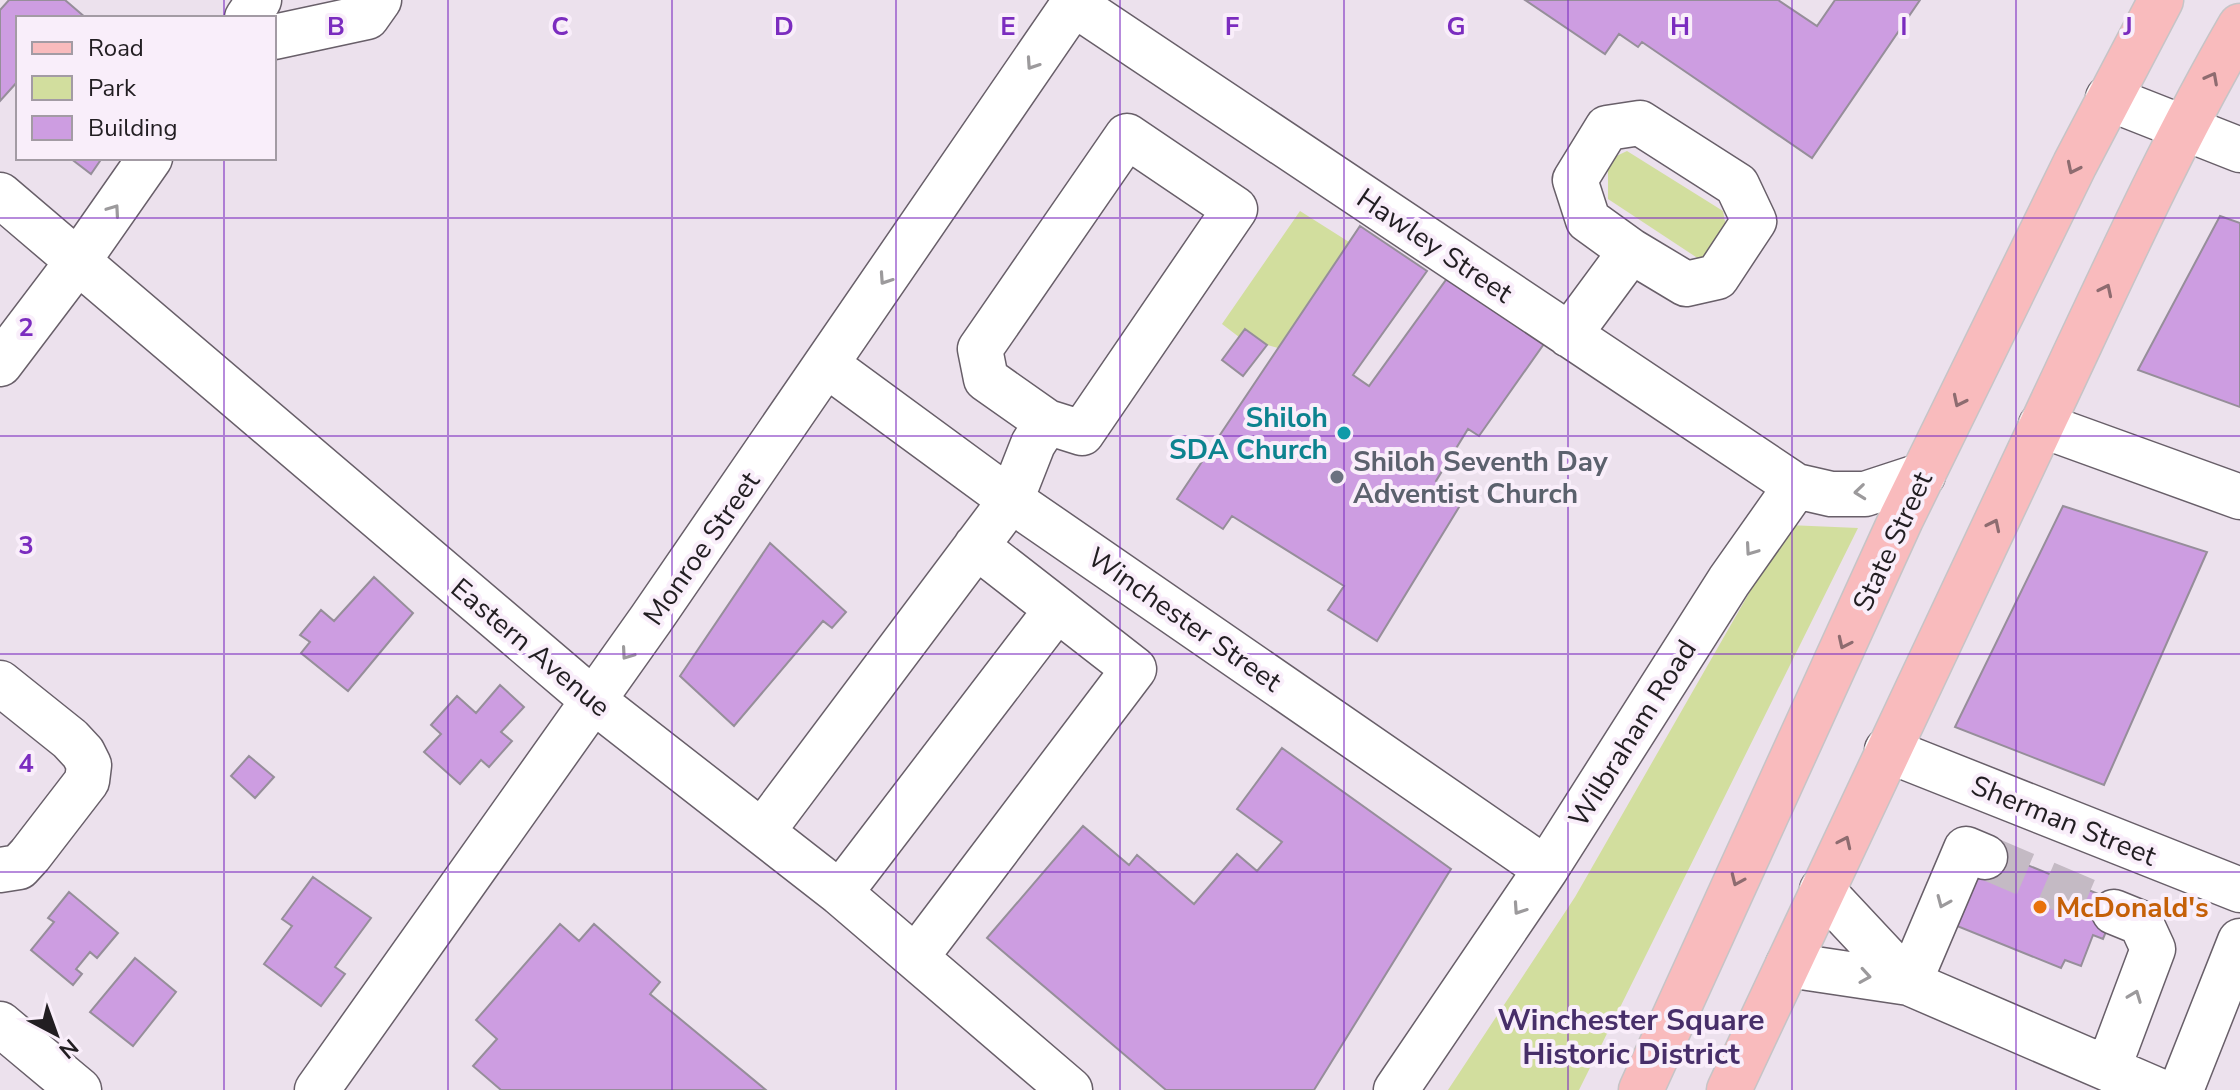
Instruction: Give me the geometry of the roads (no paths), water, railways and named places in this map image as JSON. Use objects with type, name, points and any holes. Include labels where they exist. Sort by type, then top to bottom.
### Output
[{"type":"main road","name":"State Street","points":[[1641,1090],[1901,519],[2108,98],[2161,0]]},
{"type":"main road","points":[[1729,1090],[2041,425],[2184,129],[2240,26]]},
{"type":"street","points":[[276,37],[367,17],[379,0]]},
{"type":"street","name":"Hawley Street","points":[[1075,2],[1796,486]]},
{"type":"street","name":"Monroe Street","points":[[317,1090],[594,701],[1075,2]]},
{"type":"street","points":[[2108,98],[2240,150]]},
{"type":"street","points":[[1127,136],[1235,209],[1082,433],[1047,422],[986,379],[980,349],[1127,136]]},
{"type":"street","points":[[0,364],[78,261],[149,160]]},
{"type":"street","name":"Eastern Avenue","points":[[0,195],[594,701],[840,893],[1070,1090]]},
{"type":"street","points":[[1569,335],[1631,251]]},
{"type":"street","name":"Winchester Street","points":[[827,365],[1011,500],[1546,869]]},
{"type":"street","points":[[762,832],[1011,500],[1033,444],[1047,422]]},
{"type":"street","points":[[2041,425],[2240,497]]},
{"type":"street","points":[[1796,486],[1831,494],[1865,494],[1923,475]]},
{"type":"street","name":"Wilbraham Road","points":[[1396,1090],[1546,869],[1729,581],[1796,486]]},
{"type":"street","points":[[976,546],[1134,669]]},
{"type":"street","points":[[840,893],[1057,609]]},
{"type":"street","points":[[916,957],[1174,612]]},
{"type":"street","points":[[0,683],[70,739],[89,765],[87,781],[30,855],[19,867],[0,870]]},
{"type":"street","name":"Sherman Street","points":[[1887,750],[2240,890]]},
{"type":"street","points":[[1909,983],[1966,849],[1985,857]]},
{"type":"street","points":[[1822,890],[1909,983]]},
{"type":"street","points":[[2108,1069],[2153,949],[2141,923],[2114,912]]},
{"type":"street","points":[[2181,1090],[2240,941]]},
{"type":"street","points":[[1788,965],[1909,983],[2157,1090]]},
{"type":"street","points":[[0,1024],[79,1090]]},
{"type":"tunnel","points":[[1985,857],[2114,912]]},
{"type":"place","name":"Shiloh SDA Church","points":[[1344,433]]},
{"type":"place","name":"Shiloh Seventh Day Adventist Church","points":[[1337,477]]},
{"type":"place","name":"McDonald's","points":[[2040,907]]},
{"type":"district","name":"Winchester Square Historic District","points":[[1631,1037]]}]
